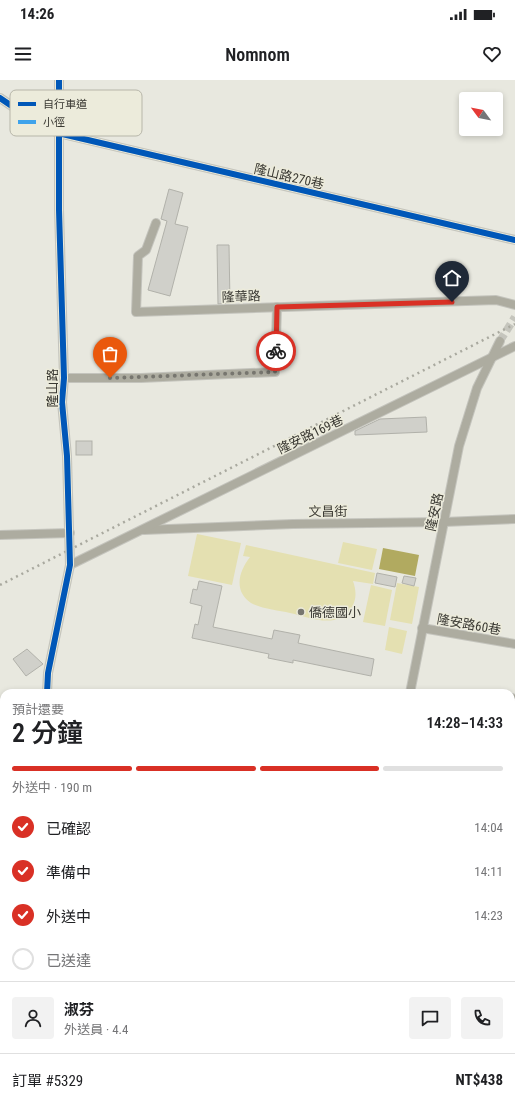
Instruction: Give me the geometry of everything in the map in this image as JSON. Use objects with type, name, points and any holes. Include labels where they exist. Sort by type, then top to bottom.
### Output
[{"type":"street","name":"隆山路","points":[[59,80],[59,90]]},
{"type":"street","name":"隆山路270巷","points":[[0,98],[10,105]]},
{"type":"street","name":"隆山路","points":[[47,689],[48,673],[70,565],[67,456],[62,402],[64,378],[58,136]]},
{"type":"street","name":"隆山路270巷","points":[[71,136],[515,240]]},
{"type":"street","name":"隆華路","points":[[156,223],[146,250],[138,256],[136,312],[496,300],[515,305]]},
{"type":"street","points":[[64,378],[141,378],[275,372],[277,307]]},
{"type":"street","name":"隆安路","points":[[411,689],[460,446],[477,388],[490,358],[500,341]]},
{"type":"street","name":"隆安路169巷","points":[[70,565],[515,346]]},
{"type":"street","name":"文昌街","points":[[141,530],[293,524],[444,522],[515,519]]},
{"type":"street","points":[[0,535],[70,534]]},
{"type":"street","name":"隆安路60巷","points":[[422,628],[513,644]]},
{"type":"shaded area","points":[[197,534],[241,543],[232,585],[188,576]]},
{"type":"shaded area","points":[[343,542],[377,549],[372,570],[338,563]]},
{"type":"shaded area","points":[[246,545],[375,573],[373,584],[353,581],[356,594],[352,607],[346,614],[332,620],[315,619],[260,607],[251,603],[245,598],[240,587],[243,568],[250,557],[243,556]]},
{"type":"shaded area","points":[[383,548],[419,555],[415,576],[379,569]]},
{"type":"shaded area","points":[[397,583],[419,587],[412,624],[390,620]]},
{"type":"shaded area","points":[[371,585],[392,590],[385,626],[363,622]]},
{"type":"shaded area","points":[[389,627],[407,631],[402,654],[385,650]]},
{"type":"building","points":[[169,189],[183,193],[175,224],[188,227],[170,296],[148,290],[167,221],[161,219]]},
{"type":"building","points":[[217,245],[229,245],[230,303],[218,304]]},
{"type":"building","points":[[426,417],[427,432],[355,435],[355,431],[380,419]]},
{"type":"building","points":[[76,441],[92,441],[92,455],[76,455]]},
{"type":"building","points":[[377,573],[397,577],[395,587],[375,583]]},
{"type":"building","points":[[404,576],[416,578],[414,586],[402,583]]},
{"type":"building","points":[[199,581],[222,586],[213,627],[272,639],[274,630],[300,635],[298,643],[374,659],[371,676],[293,660],[293,663],[268,658],[269,654],[192,638],[195,624],[198,625],[202,606],[190,603],[193,589],[197,590]]},
{"type":"building","points":[[27,649],[43,664],[26,676],[13,659]]},
{"type":"tunnel","points":[[500,341],[515,317]]},
{"type":"railway","points":[[0,585],[515,324]]},
{"type":"cycle path","points":[[59,80],[59,90]]},
{"type":"cycle path","points":[[0,98],[10,105]]},
{"type":"cycle path","points":[[47,689],[48,673],[70,565],[67,456],[62,402],[64,378],[59,210],[59,136]]},
{"type":"cycle path","points":[[71,136],[515,240]]},
{"type":"way so far","points":[[110,378],[275,372],[276,351]]},
{"type":"place","name":"僑德國小","points":[[301,612]]},
{"type":"route","points":[[276,351],[277,307],[452,302]]}]
